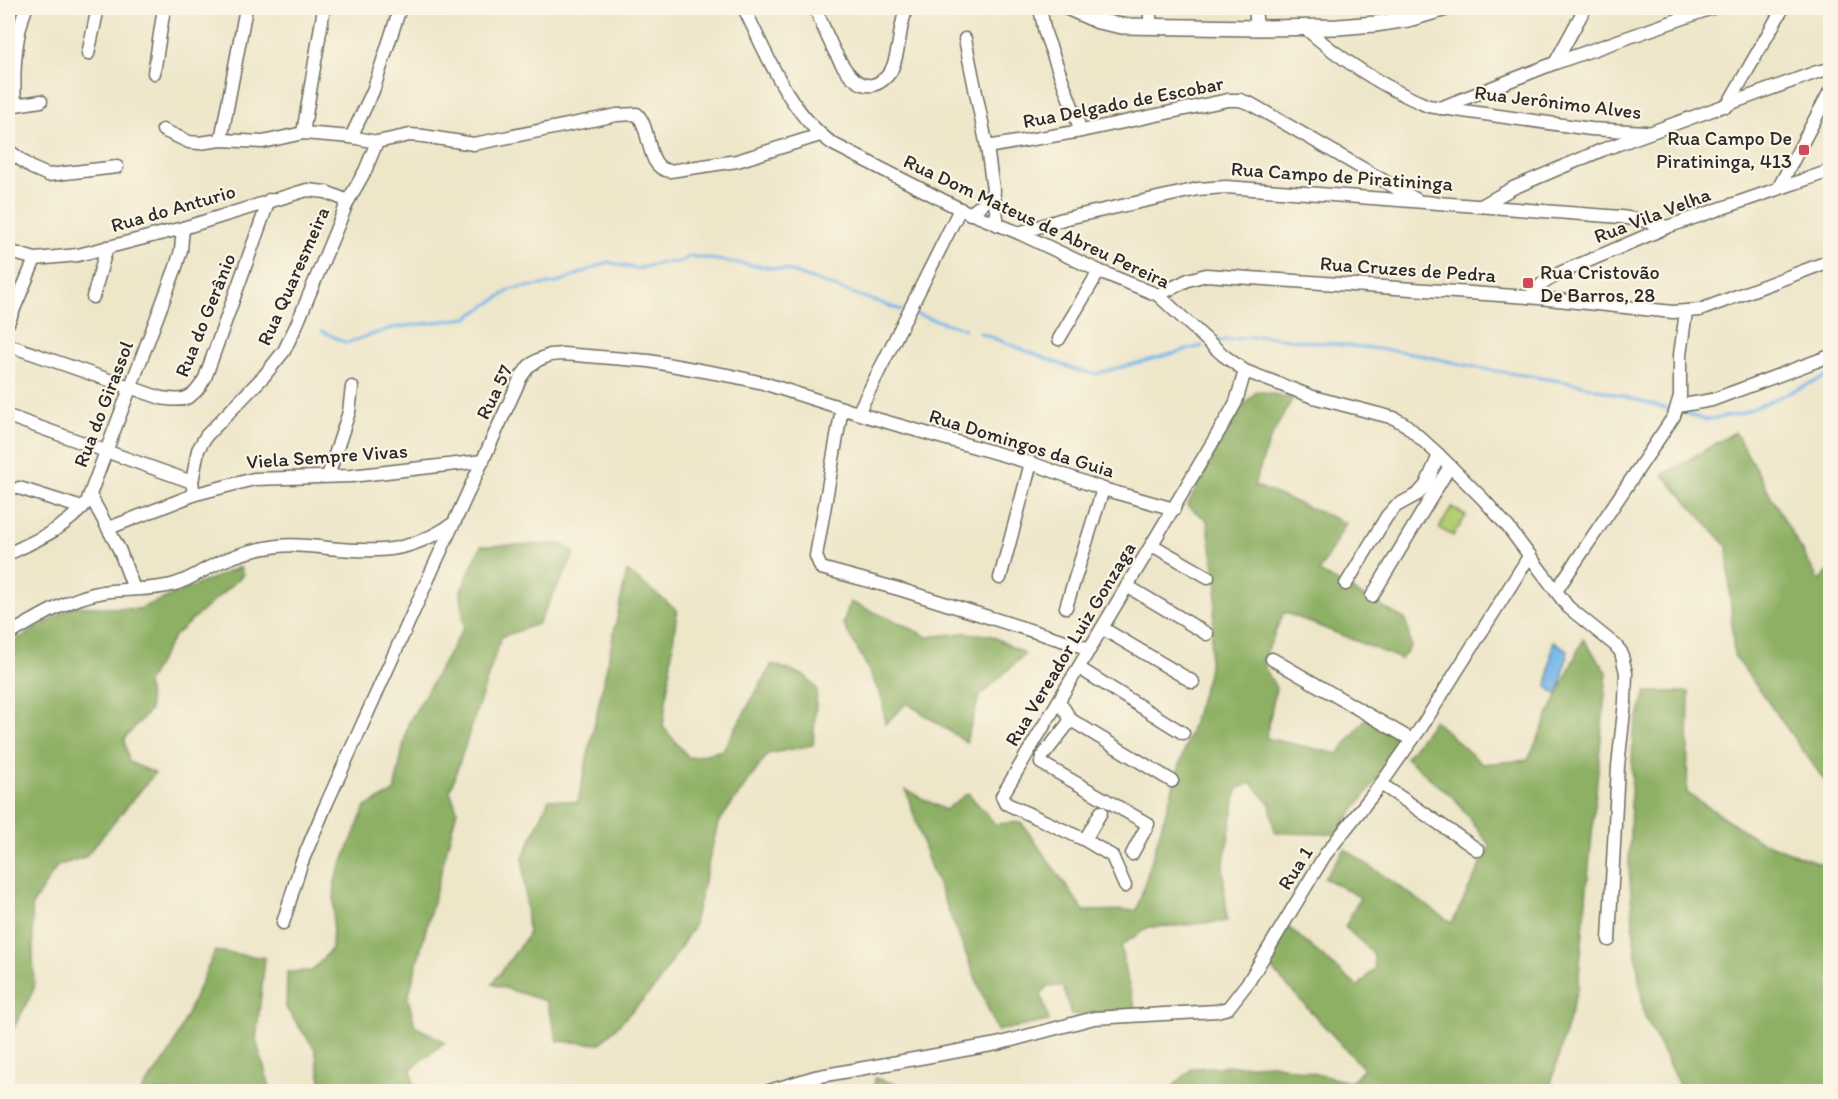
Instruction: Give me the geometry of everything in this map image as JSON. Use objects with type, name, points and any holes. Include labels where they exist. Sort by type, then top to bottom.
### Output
[{"type":"main road","points":[[1069,8],[1109,24],[1122,26],[1257,28],[1338,27],[1408,19],[1446,8]]},
{"type":"street","points":[[88,54],[98,8]]},
{"type":"street","points":[[154,73],[164,8]]},
{"type":"street","points":[[221,140],[246,8]]},
{"type":"street","points":[[303,133],[324,8]]},
{"type":"street","points":[[351,137],[374,91],[400,8]]},
{"type":"street","name":"Rua Dom Mateus de Abreu Pereira","points":[[744,8],[798,109],[820,135],[856,157],[965,211],[1158,295],[1223,355],[1245,371],[1313,397],[1394,418],[1406,425],[1439,455],[1483,499],[1574,613],[1615,645],[1625,662],[1625,702],[1618,777],[1609,940]]},
{"type":"street","points":[[815,8],[849,76],[855,81],[870,85],[878,83],[891,71],[901,24],[907,8]]},
{"type":"street","points":[[1040,8],[1045,33],[1081,131]]},
{"type":"street","points":[[1149,8],[1151,26]]},
{"type":"street","points":[[1256,8],[1257,28]]},
{"type":"street","points":[[1556,63],[1585,8]]},
{"type":"street","points":[[1440,108],[1685,12],[1712,8]]},
{"type":"street","points":[[1726,106],[1783,8]]},
{"type":"street","points":[[24,13],[15,57],[11,106],[41,101]]},
{"type":"street","name":"Rua Jerônimo Alves","points":[[1304,27],[1342,58],[1411,99],[1428,106],[1591,129],[1650,133],[1830,69]]},
{"type":"street","points":[[1324,44],[1338,27]]},
{"type":"street","points":[[965,39],[987,147],[998,225]]},
{"type":"street","points":[[1779,188],[1830,91]]},
{"type":"street","name":"Rua Delgado de Escobar","points":[[987,147],[1081,131],[1227,100],[1240,100],[1251,104],[1421,202]]},
{"type":"street","points":[[163,130],[189,142],[199,143],[221,140],[263,142],[303,133],[351,137],[376,142],[411,135],[474,144],[617,115],[637,114],[643,123],[657,166],[670,171],[737,160],[820,135]]},
{"type":"street","points":[[1481,206],[1523,184],[1602,150],[1650,133]]},
{"type":"street","name":"Rua Quaresmeira","points":[[194,495],[192,482],[198,450],[206,436],[264,376],[284,351],[348,201],[361,179],[376,142]]},
{"type":"street","points":[[8,150],[32,168],[48,175],[117,167]]},
{"type":"street","name":"Rua Vila Velha","points":[[1529,297],[1543,283],[1560,273],[1667,227],[1830,171]]},
{"type":"street","name":"Rua Campo de Piratininga","points":[[1019,233],[1063,219],[1198,189],[1218,187],[1247,187],[1621,217],[1647,220],[1667,227]]},
{"type":"street","name":"Rua do Anturio","points":[[8,251],[35,259],[61,258],[183,228],[295,192],[318,190],[348,201]]},
{"type":"street","points":[[858,413],[965,211],[984,203],[994,191]]},
{"type":"street","name":"Rua do Gerânio","points":[[8,345],[161,398],[186,399],[200,387],[269,200]]},
{"type":"street","name":"Rua do Girassol","points":[[134,589],[109,528],[90,495],[177,267],[183,228]]},
{"type":"street","points":[[93,297],[107,247]]},
{"type":"street","points":[[8,323],[35,259]]},
{"type":"street","name":"Rua Cruzes de Pedra","points":[[1158,295],[1188,280],[1206,275],[1529,297],[1686,312],[1700,310],[1830,261]]},
{"type":"street","points":[[1059,339],[1099,271]]},
{"type":"street","points":[[1556,591],[1669,426],[1678,406],[1680,355],[1686,312]]},
{"type":"street","name":"Rua 57","points":[[283,923],[301,864],[325,807],[521,377],[529,366],[550,355],[649,361],[763,383],[858,413]]},
{"type":"street","points":[[1678,406],[1712,400],[1830,356]]},
{"type":"street","name":"Rua Vereador Luiz Gonzaga","points":[[1125,886],[1112,856],[1085,840],[1005,803],[1002,796],[1236,402],[1245,371]]},
{"type":"street","points":[[328,476],[350,412],[352,387]]},
{"type":"street","points":[[842,408],[816,556],[821,568],[902,590],[1090,649]]},
{"type":"street","name":"Rua Domingos da Guia","points":[[858,413],[1031,463],[1103,489],[1174,509]]},
{"type":"street","points":[[8,416],[192,482]]},
{"type":"street","points":[[1346,584],[1387,516],[1396,506],[1418,494],[1426,485],[1439,455]]},
{"type":"street","name":"Viela Sempre Vivas","points":[[109,528],[194,495],[232,483],[254,479],[397,472],[483,461]]},
{"type":"street","points":[[1000,578],[1031,463]]},
{"type":"street","points":[[1372,596],[1450,466]]},
{"type":"street","points":[[19,488],[82,508]]},
{"type":"street","points":[[1066,607],[1103,489]]},
{"type":"street","points":[[8,554],[42,538],[62,525],[82,508],[90,495]]},
{"type":"street","points":[[8,635],[91,594],[174,584],[254,550],[300,545],[375,552],[391,550],[420,542],[454,523]]},
{"type":"street","points":[[1152,545],[1208,577]]},
{"type":"street","name":"Rua 1","points":[[766,1092],[815,1077],[997,1044],[1094,1018],[1217,1011],[1228,1008],[1249,981],[1325,855],[1381,784],[1412,740],[1530,555]]},
{"type":"street","points":[[1127,586],[1207,634]]},
{"type":"street","points":[[1102,628],[1193,682]]},
{"type":"street","points":[[1272,659],[1412,740]]},
{"type":"street","points":[[1079,668],[1183,733]]},
{"type":"street","points":[[1059,701],[1071,720],[1172,781]]},
{"type":"street","points":[[1071,720],[1042,757],[1041,763],[1148,824],[1131,854]]},
{"type":"street","points":[[1381,784],[1478,850]]},
{"type":"street","points":[[1085,840],[1101,812]]},
{"type":"green space","points":[[1257,391],[1293,398],[1270,439],[1254,485],[1346,523],[1319,572],[1406,620],[1411,646],[1401,659],[1284,612],[1262,663],[1276,688],[1266,738],[1338,754],[1366,718],[1404,743],[1336,834],[1275,833],[1270,804],[1252,783],[1237,789],[1223,867],[1227,921],[1149,927],[1121,946],[1125,972],[1136,1010],[1071,1015],[1063,986],[1048,986],[1041,993],[1049,1021],[997,1031],[928,860],[906,790],[945,810],[968,793],[995,824],[1021,822],[1084,911],[1137,910],[1208,674],[1217,586],[1207,520],[1187,506],[1234,416]]},
{"type":"green space","points":[[1735,432],[1819,581],[1830,570],[1830,788],[1734,655],[1727,546],[1663,475]]},
{"type":"green space","points":[[1452,507],[1466,516],[1453,536],[1439,528]]},
{"type":"green space","points":[[562,544],[575,553],[538,624],[501,637],[450,791],[457,810],[408,998],[415,1026],[445,1042],[411,1069],[415,1091],[323,1091],[315,1049],[286,1008],[287,972],[312,971],[332,948],[335,881],[365,807],[394,792],[408,724],[464,627],[461,591],[481,546]]},
{"type":"green space","points":[[240,567],[243,575],[174,636],[147,682],[150,710],[124,739],[129,762],[155,773],[85,857],[57,866],[32,905],[34,989],[8,1039],[8,645],[74,606],[139,609]]},
{"type":"green space","points":[[627,571],[677,610],[663,727],[689,758],[723,750],[772,664],[805,676],[817,689],[813,745],[768,754],[718,823],[693,927],[657,985],[600,1044],[558,1041],[546,1001],[492,984],[528,935],[523,858],[549,799],[578,802]]},
{"type":"green space","points":[[850,602],[927,637],[964,633],[990,635],[1025,654],[979,697],[966,742],[907,703],[885,724],[883,701],[843,624]]},
{"type":"green space","points":[[1583,639],[1607,672],[1578,986],[1549,1091],[1167,1092],[1193,1068],[1273,1064],[1350,1082],[1364,1069],[1267,964],[1288,927],[1358,987],[1375,968],[1373,953],[1345,927],[1360,897],[1324,878],[1345,849],[1452,923],[1490,846],[1456,800],[1406,758],[1434,720],[1482,764],[1528,760]]},
{"type":"green space","points":[[1646,692],[1689,692],[1687,793],[1758,840],[1821,864],[1830,863],[1830,1091],[1682,1091],[1644,1014],[1635,948],[1629,867],[1633,733]]},
{"type":"green space","points":[[215,951],[265,958],[256,1040],[271,1091],[141,1091],[170,1053]]},
{"type":"green space","points":[[875,1078],[918,1091],[873,1091]]},
{"type":"water","points":[[1553,641],[1568,650],[1559,694],[1547,686]]},
{"type":"waterway","points":[[322,331],[346,343],[392,328],[467,318],[512,289],[557,283],[608,262],[636,269],[661,263],[681,262],[689,256],[786,270],[901,310]]},
{"type":"waterway","points":[[915,314],[965,329]]},
{"type":"waterway","points":[[980,333],[1076,370],[1095,374],[1202,346]]},
{"type":"waterway","points":[[1218,341],[1261,336],[1406,352],[1484,369],[1579,384],[1669,409]]},
{"type":"waterway","points":[[1683,413],[1705,420],[1740,414],[1830,375]]},
{"type":"place","name":"Rua Campo De Piratininga, 413","points":[[1804,150]]},
{"type":"place","name":"Rua Cristovão De Barros, 28","points":[[1528,283]]}]
